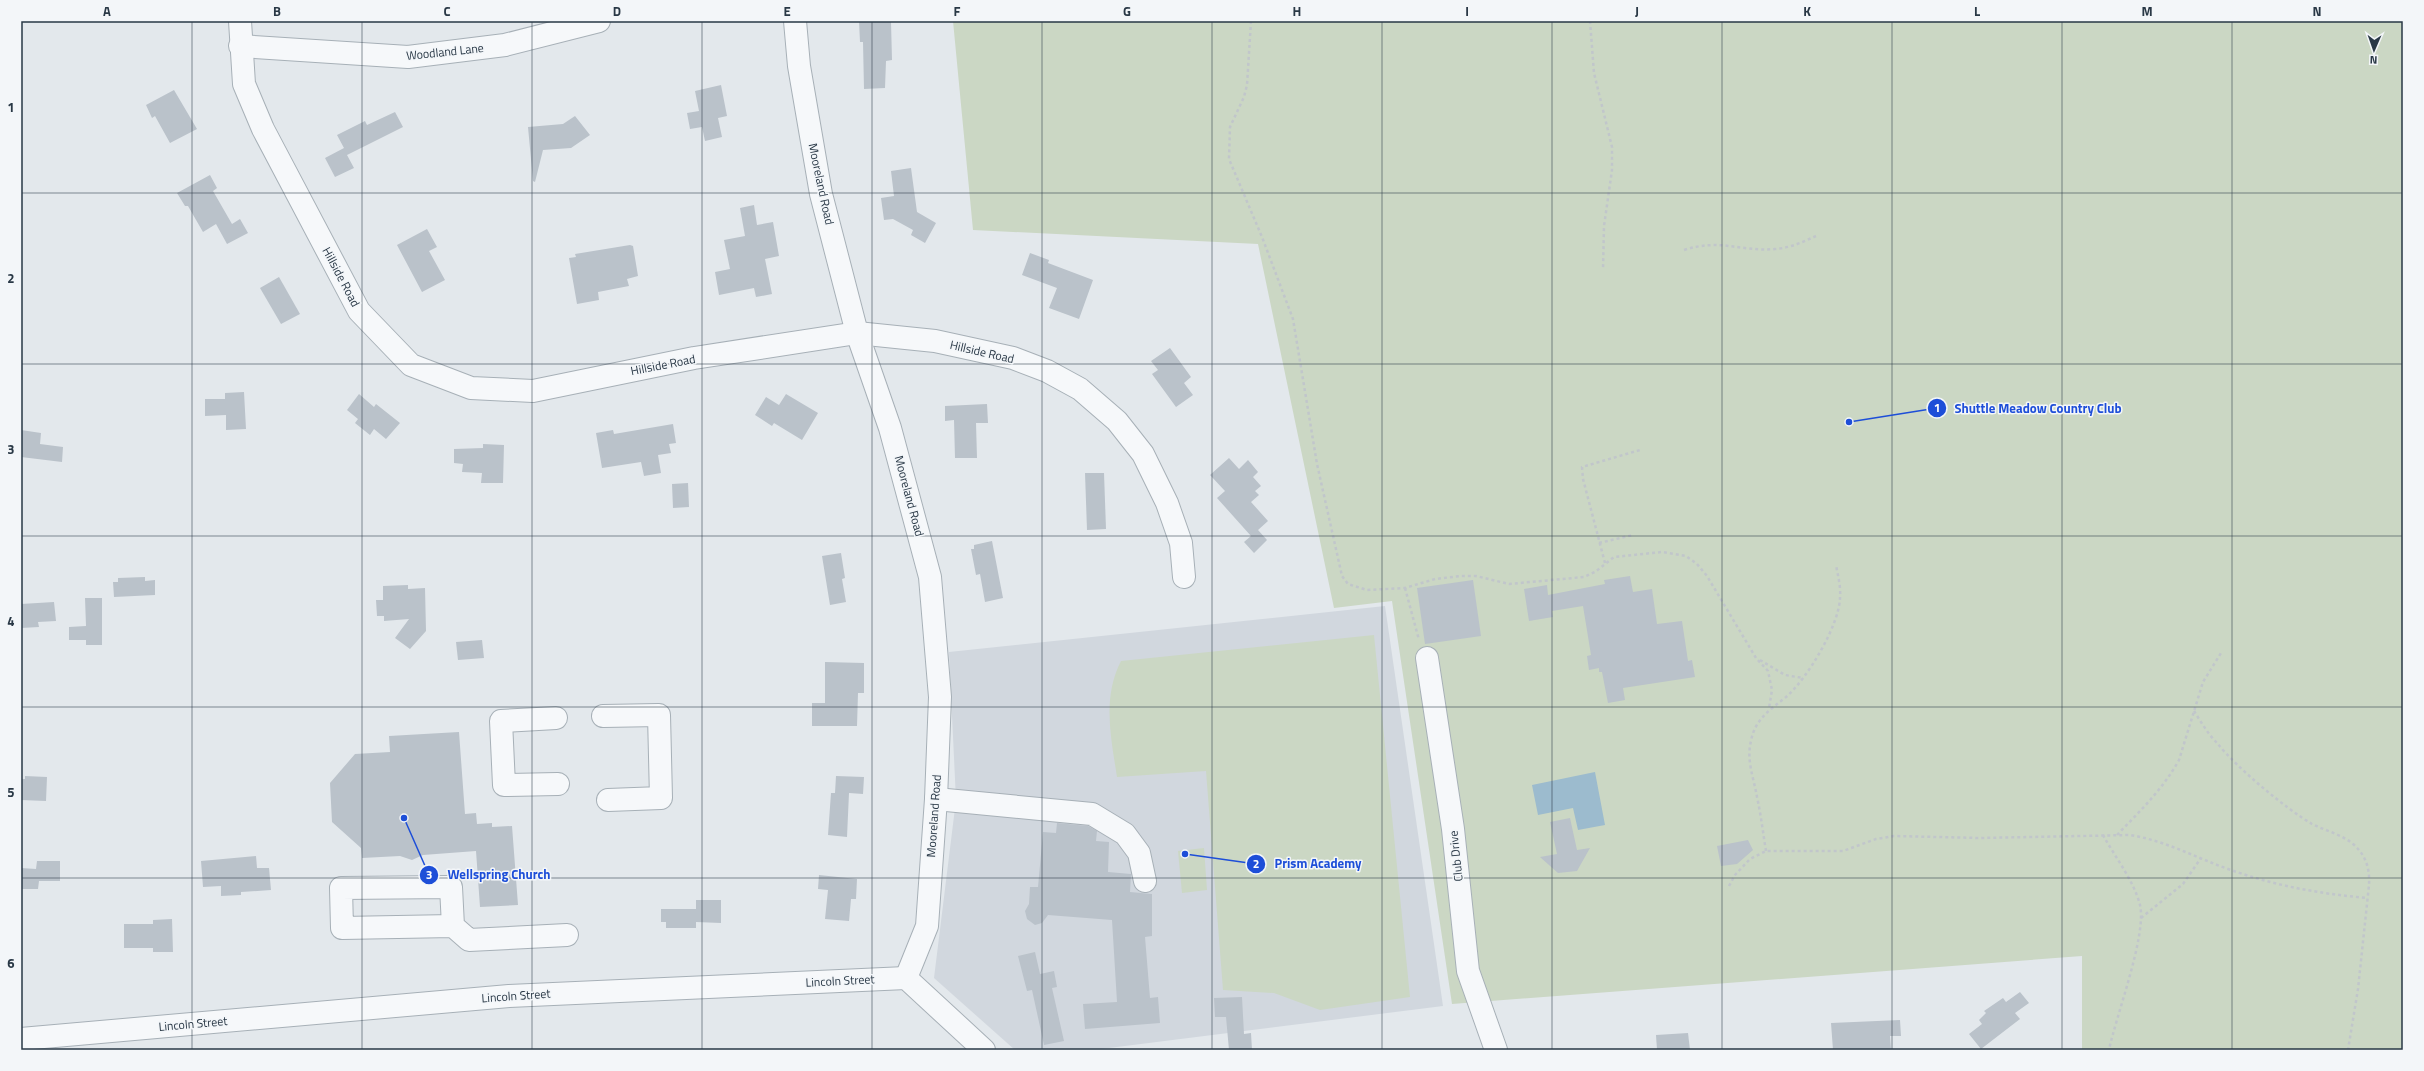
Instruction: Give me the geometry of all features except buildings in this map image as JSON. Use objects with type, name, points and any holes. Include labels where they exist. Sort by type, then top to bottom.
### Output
[{"type":"street","name":"Hillside Road","points":[[240,21],[240,46],[244,84],[263,129],[359,311],[411,365],[471,388],[533,390],[694,358],[857,333],[935,341],[1013,358],[1047,371],[1080,389],[1117,420],[1144,454],[1167,503],[1181,543],[1184,577]]},
{"type":"street","name":"Woodland Lane","points":[[240,46],[408,57],[505,46],[599,21]]},
{"type":"street","name":"Mooreland Road","points":[[794,21],[799,66],[821,194],[857,333],[890,428],[930,577],[940,696],[936,799],[927,926],[906,978]]},
{"type":"street","name":"Club Drive","points":[[1427,658],[1453,829],[1468,971],[1496,1050]]},
{"type":"street","points":[[603,716],[659,715],[661,798],[608,800]]},
{"type":"street","points":[[556,718],[501,721],[504,785],[558,784]]},
{"type":"street","points":[[936,799],[1092,814],[1125,834],[1139,854],[1145,881]]},
{"type":"street","points":[[453,926],[451,887],[341,888],[342,928],[453,926],[469,940],[567,935]]},
{"type":"street","points":[[906,978],[984,1050]]},
{"type":"street","name":"Lincoln Street","points":[[21,1039],[509,996],[906,978]]},
{"type":"path","points":[[1251,21],[1247,86],[1230,127],[1230,159],[1293,319],[1317,464],[1342,576],[1348,584],[1367,590],[1406,588],[1435,580],[1461,576],[1476,576],[1509,584],[1584,577],[1595,572],[1614,557],[1662,552],[1686,556],[1697,564],[1707,576],[1756,658],[1768,671],[1772,680],[1769,708]]},
{"type":"path","points":[[1590,21],[1594,73],[1612,147],[1612,170],[1604,226],[1603,270]]},
{"type":"path","points":[[1684,250],[1702,244],[1758,249],[1776,249],[1794,246],[1816,236]]},
{"type":"path","points":[[1605,564],[1583,479],[1582,467],[1640,450]]},
{"type":"path","points":[[1599,543],[1633,535]]},
{"type":"path","points":[[1766,851],[1749,754],[1755,730],[1769,708],[1786,697],[1803,678],[1815,661],[1835,620],[1840,599],[1836,565]]},
{"type":"path","points":[[1406,588],[1416,630],[1427,658]]},
{"type":"path","points":[[2117,835],[2160,790],[2179,760],[2203,682],[2221,653]]},
{"type":"path","points":[[1756,658],[1785,675],[1803,678]]},
{"type":"path","points":[[2194,711],[2216,743],[2259,784],[2312,824],[2339,835],[2353,844],[2364,857],[2370,872],[2368,898],[2358,989],[2348,1050]]},
{"type":"path","points":[[2103,835],[2134,891],[2142,918],[2133,961],[2109,1050]]},
{"type":"path","points":[[1729,886],[1735,875],[1750,859],[1766,851],[1843,851],[1876,839],[1894,836],[1995,838],[2117,835],[2154,839],[2231,870],[2290,887],[2321,894],[2368,898]]},
{"type":"path","points":[[2142,918],[2183,884],[2201,858]]},
{"type":"shaded area","points":[[1385,606],[1443,1006],[1093,1050],[1015,1050],[934,978],[956,800],[949,652]]},
{"type":"green space","points":[[953,21],[2403,21],[2403,1050],[2082,1050],[2082,956],[1452,1004],[1392,601],[1334,608],[1258,244],[973,230]]},
{"type":"green space","points":[[1374,635],[1410,997],[1320,1010],[1274,993],[1223,990],[1206,771],[1117,777],[1112,748],[1110,718],[1110,704],[1115,675],[1121,661]]},
{"type":"green space","points":[[1204,848],[1207,890],[1182,893],[1178,851]]},
{"type":"water","points":[[1595,772],[1605,825],[1578,830],[1573,808],[1538,815],[1532,785]]},
{"type":"place","name":"Shuttle Meadow Country Club","points":[[1849,422]]},
{"type":"place","name":"Wellspring Church","points":[[404,818]]},
{"type":"place","name":"Prism Academy","points":[[1185,854]]}]
